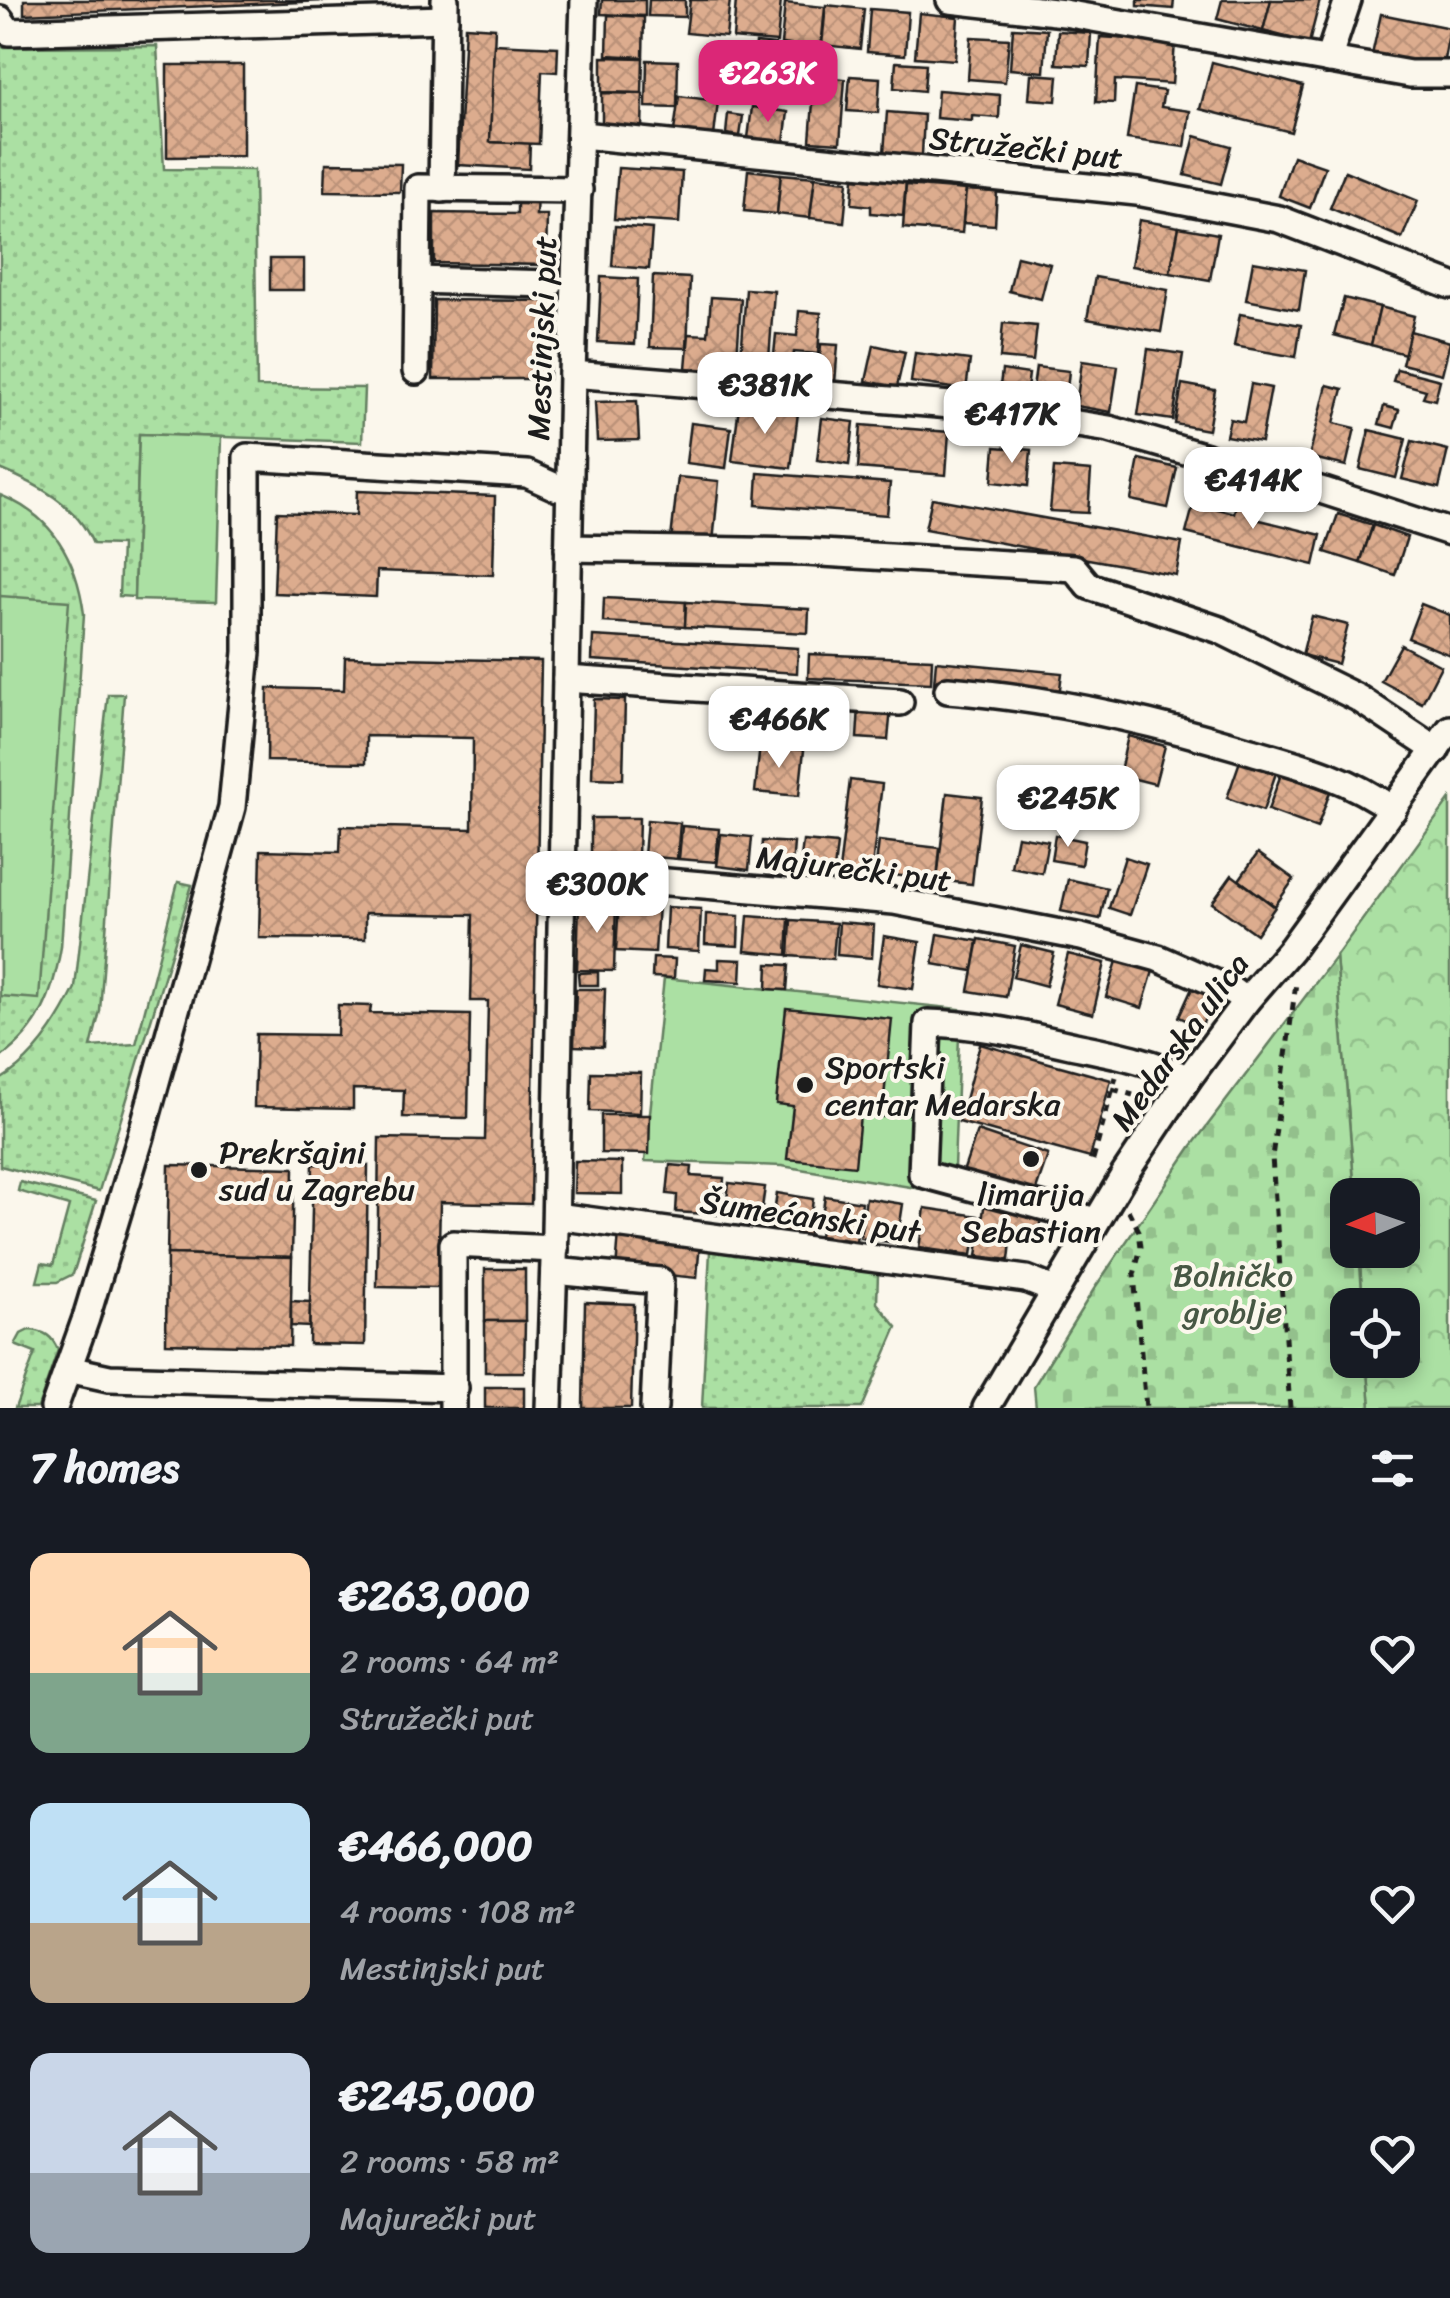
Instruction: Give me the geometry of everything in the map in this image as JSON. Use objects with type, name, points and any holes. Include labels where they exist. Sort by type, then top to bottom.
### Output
[{"type":"street","name":"Mestinjski put","points":[[549,1408],[584,0]]},
{"type":"street","points":[[950,0],[1064,13],[1410,74],[1450,74]]},
{"type":"street","points":[[1328,60],[1348,0]]},
{"type":"street","points":[[0,19],[9,32],[445,10],[442,188]]},
{"type":"street","name":"Stružečki put","points":[[582,136],[1137,192],[1280,219],[1450,284]]},
{"type":"street","points":[[416,372],[418,188],[579,190]]},
{"type":"street","points":[[417,280],[550,284]]},
{"type":"street","points":[[572,374],[964,406],[1109,429],[1450,532]]},
{"type":"street","points":[[54,1408],[141,1136],[232,806],[246,652],[247,457],[527,474],[558,488]]},
{"type":"street","points":[[568,548],[805,552],[1074,568],[1089,586],[1220,630],[1443,740]]},
{"type":"street","points":[[566,679],[900,702]]},
{"type":"street","points":[[948,690],[1018,696],[1198,736],[1338,777],[1393,810]]},
{"type":"street","name":"Medarska ulica","points":[[986,1408],[1112,1194],[1188,1079],[1246,1000],[1291,949],[1443,740]]},
{"type":"street","name":"Majurečki put","points":[[560,874],[894,900],[1080,937],[1158,958],[1246,1000]]},
{"type":"street","points":[[1096,1221],[922,1174],[928,1023],[1002,1030],[1129,1057],[1188,1079]]},
{"type":"street","name":"Šumećanski put","points":[[556,1216],[1026,1279],[1054,1290]]},
{"type":"street","points":[[68,1369],[109,1378],[454,1398],[454,1244],[660,1281],[654,1408]]},
{"type":"path","points":[[1290,1408],[1272,1157],[1299,956],[1291,949]]},
{"type":"path","points":[[1094,1160],[1116,1076]]},
{"type":"path","points":[[1112,1089],[1133,1095]]},
{"type":"path","points":[[1112,1194],[1133,1215],[1139,1231],[1134,1275],[1146,1408]]},
{"type":"green space","points":[[157,46],[164,169],[254,170],[257,387],[364,388],[362,442],[139,434],[134,597],[119,596],[121,545],[93,544],[77,518],[54,497],[0,469],[0,47]]},
{"type":"green space","points":[[139,434],[221,437],[216,602],[134,600]]},
{"type":"green space","points":[[0,495],[35,515],[60,542],[76,576],[84,614],[61,947],[43,1009],[26,1035],[0,1058]]},
{"type":"green space","points":[[0,596],[69,601],[39,999],[0,996]]},
{"type":"green space","points":[[108,694],[124,694],[100,1011],[91,1047],[136,1044],[178,882],[192,885],[99,1191],[0,1166],[0,1080],[44,1040],[75,988]]},
{"type":"green space","points":[[1450,799],[1450,1408],[1371,1408],[1368,1378],[1420,1378],[1420,1288],[1362,1288],[1360,1268],[1420,1268],[1420,1178],[1354,1178],[1336,956]]},
{"type":"green space","name":"Bolničko groblje","points":[[1336,956],[1354,1178],[1330,1178],[1330,1268],[1360,1268],[1362,1288],[1330,1288],[1330,1378],[1368,1378],[1371,1408],[1036,1408],[1034,1386],[1094,1289],[1191,1147]]},
{"type":"green space","name":"Sportski centar Medarska","points":[[664,978],[960,1009],[953,1194],[782,1166],[645,1161]]},
{"type":"green space","points":[[20,1182],[96,1201],[73,1274],[57,1282],[37,1282],[42,1263],[53,1265],[69,1206],[18,1191]]},
{"type":"green space","points":[[710,1251],[878,1273],[877,1303],[897,1327],[862,1408],[702,1408]]},
{"type":"green space","points":[[29,1330],[47,1335],[58,1350],[38,1408],[15,1408],[35,1353],[15,1345],[21,1334]]},
{"type":"building","points":[[24,0],[348,0],[24,14]]},
{"type":"building","points":[[602,0],[645,0],[645,16],[601,14]]},
{"type":"building","points":[[649,0],[685,0],[685,17],[648,16]]},
{"type":"building","points":[[690,0],[730,0],[726,37],[686,33]]},
{"type":"building","points":[[736,0],[781,0],[777,42],[733,38]]},
{"type":"building","points":[[1138,0],[1174,0],[1173,9],[1138,6]]},
{"type":"building","points":[[1222,0],[1271,0],[1263,31],[1217,19]]},
{"type":"building","points":[[1271,0],[1320,0],[1309,43],[1263,31]]},
{"type":"building","points":[[785,3],[825,7],[821,48],[781,44]]},
{"type":"building","points":[[826,5],[864,9],[860,49],[822,45]]},
{"type":"building","points":[[870,9],[908,12],[905,55],[867,52]]},
{"type":"building","points":[[919,13],[958,17],[955,60],[915,57]]},
{"type":"building","points":[[1381,14],[1450,28],[1442,70],[1372,55]]},
{"type":"building","points":[[608,15],[644,17],[643,57],[607,55]]},
{"type":"building","points":[[465,26],[495,28],[490,142],[530,143],[529,169],[458,165]]},
{"type":"building","points":[[1013,28],[1047,30],[1044,72],[1010,69]]},
{"type":"building","points":[[1058,31],[1091,33],[1089,66],[1056,64]]},
{"type":"building","points":[[971,37],[1009,39],[1005,82],[968,79]]},
{"type":"building","points":[[1100,37],[1175,42],[1172,84],[1115,80],[1114,103],[1096,102]]},
{"type":"building","points":[[756,43],[775,45],[773,69],[754,68]]},
{"type":"building","points":[[494,44],[558,47],[557,72],[542,71],[539,144],[490,142]]},
{"type":"building","points":[[602,57],[643,58],[642,93],[602,92]]},
{"type":"building","points":[[647,60],[678,61],[677,108],[646,107]]},
{"type":"building","points":[[896,62],[926,64],[924,91],[894,88]]},
{"type":"building","points":[[1212,62],[1303,86],[1291,132],[1200,109]]},
{"type":"building","points":[[167,65],[243,65],[243,156],[167,157]]},
{"type":"building","points":[[1031,74],[1058,76],[1056,101],[1029,99]]},
{"type":"building","points":[[815,76],[845,79],[840,143],[810,141]]},
{"type":"building","points":[[850,76],[880,78],[878,113],[847,111]]},
{"type":"building","points":[[1135,87],[1164,91],[1161,107],[1190,111],[1185,147],[1127,139]]},
{"type":"building","points":[[938,90],[1000,95],[999,118],[936,118]]},
{"type":"building","points":[[602,93],[643,94],[642,129],[602,128]]},
{"type":"building","points":[[679,96],[718,101],[714,136],[674,131]]},
{"type":"building","points":[[752,107],[788,112],[784,143],[748,138]]},
{"type":"building","points":[[887,112],[924,115],[922,155],[884,153]]},
{"type":"building","points":[[728,114],[743,116],[740,136],[726,134]]},
{"type":"building","points":[[1195,136],[1231,146],[1221,184],[1185,175]]},
{"type":"building","points":[[1293,156],[1325,167],[1310,208],[1279,196]]},
{"type":"building","points":[[326,163],[401,164],[400,192],[325,191]]},
{"type":"building","points":[[618,168],[682,172],[679,223],[614,219]]},
{"type":"building","points":[[748,170],[781,174],[777,214],[744,211]]},
{"type":"building","points":[[1345,171],[1418,201],[1402,238],[1330,208]]},
{"type":"building","points":[[781,174],[815,177],[810,218],[777,214]]},
{"type":"building","points":[[815,177],[848,181],[844,222],[810,218]]},
{"type":"building","points":[[854,178],[906,182],[903,216],[871,213],[871,206],[852,204]]},
{"type":"building","points":[[906,185],[966,190],[962,233],[903,228]]},
{"type":"building","points":[[966,190],[997,192],[995,225],[963,223]]},
{"type":"building","points":[[517,195],[537,195],[536,215],[547,215],[546,265],[434,263],[434,213],[517,214]]},
{"type":"building","points":[[1139,220],[1179,227],[1170,273],[1131,266]]},
{"type":"building","points":[[615,226],[652,229],[649,269],[612,266]]},
{"type":"building","points":[[1179,227],[1218,234],[1210,280],[1170,273]]},
{"type":"building","points":[[1017,256],[1050,264],[1041,299],[1009,291]]},
{"type":"building","points":[[270,259],[304,259],[304,290],[270,290]]},
{"type":"building","points":[[1253,261],[1305,270],[1299,310],[1246,300]]},
{"type":"building","points":[[653,276],[690,278],[687,348],[650,347]]},
{"type":"building","points":[[601,277],[638,279],[635,344],[598,342]]},
{"type":"building","points":[[1095,277],[1168,290],[1161,332],[1087,319]]},
{"type":"building","points":[[746,289],[774,291],[768,373],[740,371]]},
{"type":"building","points":[[711,297],[741,299],[736,372],[686,368],[689,334],[708,335]]},
{"type":"building","points":[[1344,298],[1380,307],[1371,345],[1334,335]]},
{"type":"building","points":[[434,300],[550,301],[549,379],[433,379]]},
{"type":"building","points":[[1380,307],[1414,316],[1405,354],[1371,345]]},
{"type":"building","points":[[799,311],[821,313],[818,354],[794,352],[791,378],[772,376],[776,334],[797,336]]},
{"type":"building","points":[[1240,314],[1301,325],[1296,357],[1234,346]]},
{"type":"building","points":[[1003,323],[1037,326],[1033,361],[1000,358]]},
{"type":"building","points":[[1410,331],[1450,342],[1442,374],[1402,364]]},
{"type":"building","points":[[821,344],[838,345],[835,383],[818,382]]},
{"type":"building","points":[[874,345],[905,352],[897,387],[866,381]]},
{"type":"building","points":[[1148,349],[1183,354],[1173,420],[1138,415]]},
{"type":"building","points":[[915,353],[970,360],[966,390],[911,382]]},
{"type":"building","points":[[1082,361],[1118,366],[1111,412],[1076,406]]},
{"type":"building","points":[[1036,367],[1069,371],[1065,407],[1031,403]]},
{"type":"building","points":[[1397,369],[1440,380],[1435,400],[1423,397],[1426,390],[1393,381]]},
{"type":"building","points":[[1002,370],[1029,374],[1025,404],[998,401]]},
{"type":"building","points":[[1182,384],[1215,390],[1208,430],[1175,424]]},
{"type":"building","points":[[1251,384],[1271,388],[1261,442],[1226,436],[1230,419],[1244,422]]},
{"type":"building","points":[[1327,385],[1343,389],[1334,423],[1355,428],[1346,466],[1309,457]]},
{"type":"building","points":[[637,401],[639,440],[597,441],[595,402]]},
{"type":"building","points":[[739,406],[798,413],[791,468],[732,461]]},
{"type":"building","points":[[1384,406],[1399,410],[1394,428],[1379,424]]},
{"type":"building","points":[[822,418],[854,422],[849,465],[817,460]]},
{"type":"building","points":[[691,423],[731,428],[726,468],[686,463]]},
{"type":"building","points":[[861,425],[949,432],[946,475],[858,468]]},
{"type":"building","points":[[1369,430],[1406,439],[1396,478],[1360,469]]},
{"type":"building","points":[[1412,441],[1448,450],[1439,488],[1402,479]]},
{"type":"building","points":[[995,447],[1031,450],[1028,486],[992,482]]},
{"type":"building","points":[[1139,459],[1177,468],[1168,508],[1131,500]]},
{"type":"building","points":[[1054,468],[1091,471],[1088,513],[1050,511]]},
{"type":"building","points":[[758,473],[890,483],[887,515],[756,505]]},
{"type":"building","points":[[678,477],[719,481],[713,543],[671,539]]},
{"type":"building","points":[[357,491],[495,496],[493,575],[377,571],[376,597],[274,593],[277,512],[356,515]]},
{"type":"building","points":[[1239,493],[1257,497],[1252,518],[1321,535],[1314,565],[1186,533],[1194,503],[1234,513]]},
{"type":"building","points":[[932,498],[1182,543],[1176,575],[925,529]]},
{"type":"building","points":[[1338,514],[1373,525],[1360,563],[1325,552]]},
{"type":"building","points":[[1373,525],[1407,537],[1395,575],[1360,563]]},
{"type":"building","points":[[604,598],[686,602],[685,627],[603,622]]},
{"type":"building","points":[[686,602],[809,609],[808,633],[685,627]]},
{"type":"building","points":[[1421,604],[1450,615],[1450,655],[1408,638]]},
{"type":"building","points":[[1312,616],[1348,625],[1338,664],[1302,655]]},
{"type":"building","points":[[593,636],[798,648],[797,673],[592,660]]},
{"type":"building","points":[[1401,645],[1441,666],[1422,703],[1381,681]]},
{"type":"building","points":[[809,654],[932,659],[931,683],[808,678]]},
{"type":"building","points":[[345,657],[541,661],[531,1204],[440,1202],[438,1288],[377,1287],[379,1138],[485,1140],[488,1001],[471,1001],[473,915],[365,913],[365,939],[259,938],[261,850],[340,852],[341,826],[472,829],[473,738],[366,736],[366,763],[267,761],[268,688],[344,690]]},
{"type":"building","points":[[936,661],[1062,673],[1059,696],[934,684]]},
{"type":"building","points":[[594,699],[625,700],[623,779],[592,778]]},
{"type":"building","points":[[810,700],[826,701],[822,742],[806,740]]},
{"type":"building","points":[[753,704],[793,708],[790,737],[750,733]]},
{"type":"building","points":[[859,706],[891,708],[888,740],[857,738]]},
{"type":"building","points":[[1128,736],[1165,746],[1155,784],[1119,775]]},
{"type":"building","points":[[760,745],[804,750],[799,796],[755,792]]},
{"type":"building","points":[[1240,761],[1276,773],[1263,811],[1227,798]]},
{"type":"building","points":[[1281,774],[1330,792],[1317,828],[1268,810]]},
{"type":"building","points":[[850,780],[882,784],[871,875],[839,871]]},
{"type":"building","points":[[947,793],[982,797],[972,884],[937,880]]},
{"type":"building","points":[[591,818],[639,818],[638,857],[591,856]]},
{"type":"building","points":[[647,820],[680,823],[677,859],[644,856]]},
{"type":"building","points":[[682,826],[719,829],[716,862],[679,859]]},
{"type":"building","points":[[721,834],[752,837],[749,870],[717,866]]},
{"type":"building","points":[[1055,835],[1085,841],[1081,865],[1051,860]]},
{"type":"building","points":[[1017,836],[1048,841],[1042,873],[1011,867]]},
{"type":"building","points":[[762,841],[794,843],[792,867],[760,864]]},
{"type":"building","points":[[803,841],[837,844],[834,870],[800,867]]},
{"type":"building","points":[[879,841],[940,848],[937,880],[875,873]]},
{"type":"building","points":[[1258,853],[1294,879],[1275,906],[1239,880]]},
{"type":"building","points":[[1125,857],[1147,864],[1130,915],[1109,908]]},
{"type":"building","points":[[1232,875],[1275,907],[1256,934],[1212,903]]},
{"type":"building","points":[[1068,879],[1107,888],[1100,919],[1061,911]]},
{"type":"building","points":[[579,902],[616,903],[614,971],[577,970]]},
{"type":"building","points":[[619,902],[658,904],[655,953],[616,951]]},
{"type":"building","points":[[667,907],[701,909],[699,951],[665,949]]},
{"type":"building","points":[[706,914],[739,916],[738,946],[705,944]]},
{"type":"building","points":[[748,916],[789,919],[787,955],[745,951]]},
{"type":"building","points":[[791,920],[836,923],[833,959],[789,956]]},
{"type":"building","points":[[839,922],[874,925],[872,958],[837,955]]},
{"type":"building","points":[[938,934],[978,941],[973,971],[933,964]]},
{"type":"building","points":[[884,936],[920,942],[913,989],[877,984]]},
{"type":"building","points":[[979,939],[1015,946],[1006,997],[969,991]]},
{"type":"building","points":[[1021,945],[1054,953],[1046,986],[1013,977]]},
{"type":"building","points":[[1068,954],[1105,963],[1093,1014],[1055,1004]]},
{"type":"building","points":[[653,958],[675,959],[674,978],[652,977]]},
{"type":"building","points":[[719,959],[742,960],[741,982],[705,980],[706,968],[719,969]]},
{"type":"building","points":[[1117,961],[1153,971],[1142,1008],[1106,997]]},
{"type":"building","points":[[768,964],[789,965],[787,990],[767,989]]},
{"type":"building","points":[[598,972],[598,985],[579,985],[578,973]]},
{"type":"building","points":[[1194,984],[1216,994],[1201,1027],[1179,1017]]},
{"type":"building","points":[[576,989],[605,989],[603,1047],[574,1046]]},
{"type":"building","points":[[338,1005],[371,1006],[370,1013],[470,1015],[468,1118],[403,1117],[404,1090],[353,1089],[353,1109],[254,1107],[256,1034],[337,1035]]},
{"type":"building","points":[[786,1008],[892,1019],[882,1117],[860,1115],[855,1166],[787,1159],[793,1106],[776,1104]]},
{"type":"building","points":[[980,1044],[1111,1080],[1090,1158],[959,1122]]},
{"type":"building","points":[[591,1072],[641,1073],[640,1113],[590,1111]]},
{"type":"building","points":[[601,1115],[650,1115],[649,1154],[601,1153]]},
{"type":"building","points":[[977,1131],[1048,1155],[1033,1199],[962,1175]]},
{"type":"building","points":[[575,1161],[622,1162],[622,1194],[574,1193]]},
{"type":"building","points":[[313,1164],[368,1165],[365,1345],[309,1344]]},
{"type":"building","points":[[169,1165],[294,1168],[292,1257],[167,1254]]},
{"type":"building","points":[[670,1165],[692,1167],[691,1176],[724,1178],[721,1215],[676,1212],[677,1195],[667,1194]]},
{"type":"building","points":[[729,1183],[765,1187],[760,1222],[725,1217]]},
{"type":"building","points":[[777,1193],[813,1199],[808,1238],[771,1233]]},
{"type":"building","points":[[825,1196],[862,1202],[856,1241],[819,1236]]},
{"type":"building","points":[[866,1198],[903,1204],[897,1243],[860,1238]]},
{"type":"building","points":[[985,1201],[1042,1209],[1038,1237],[1012,1233],[1009,1260],[977,1256]]},
{"type":"building","points":[[925,1208],[978,1216],[972,1255],[919,1248]]},
{"type":"building","points":[[619,1233],[700,1241],[697,1278],[616,1270]]},
{"type":"building","points":[[167,1254],[292,1257],[290,1346],[166,1343]]},
{"type":"building","points":[[485,1269],[525,1269],[525,1321],[485,1321]]},
{"type":"building","points":[[291,1301],[310,1302],[309,1327],[291,1326]]},
{"type":"building","points":[[585,1302],[634,1304],[631,1408],[583,1408]]},
{"type":"building","points":[[485,1321],[525,1321],[524,1372],[485,1372]]},
{"type":"building","points":[[485,1387],[524,1387],[524,1408],[485,1408]]},
{"type":"place","name":"Sportski centar Medarska","points":[[805,1085]]},
{"type":"place","name":"limarija Sebastian","points":[[1031,1159]]},
{"type":"place","name":"Prekršajni sud u Zagrebu","points":[[199,1170]]}]
